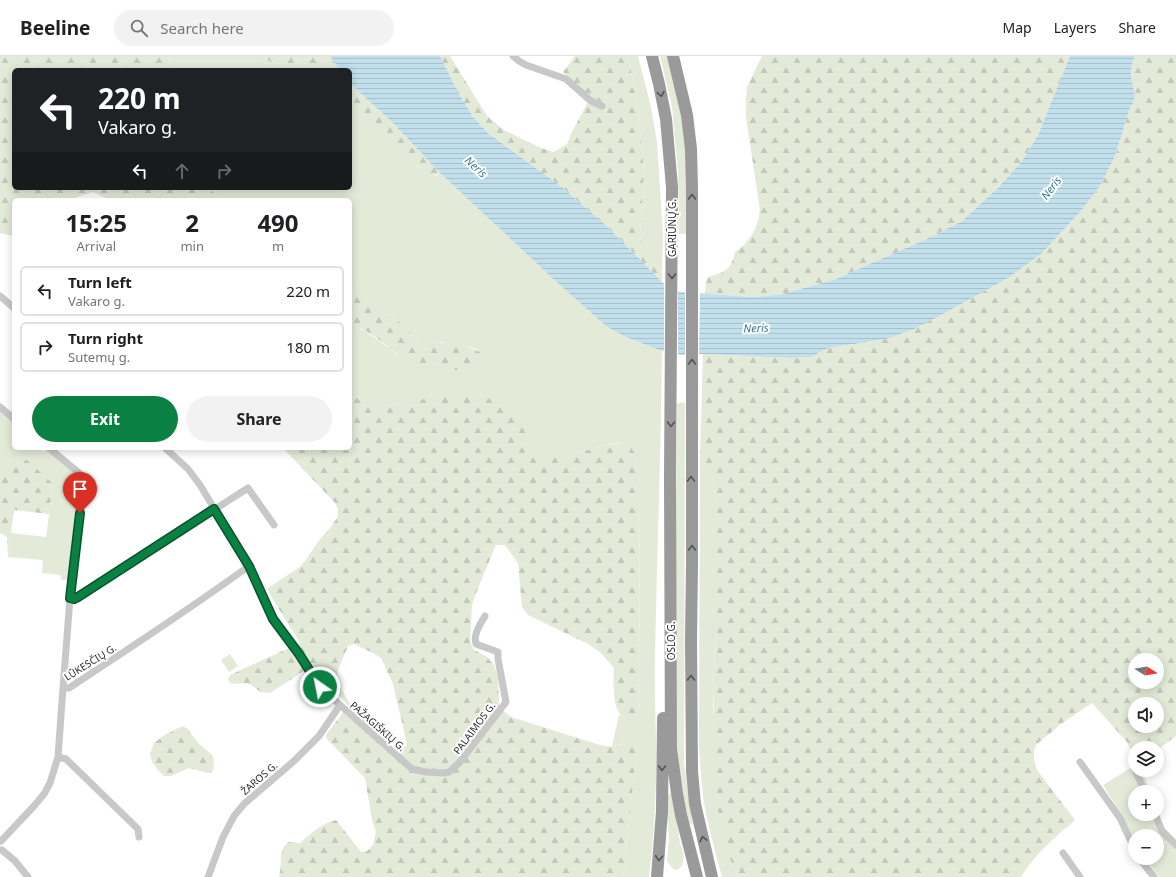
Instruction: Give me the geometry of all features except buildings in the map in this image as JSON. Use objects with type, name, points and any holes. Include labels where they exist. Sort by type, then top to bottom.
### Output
[{"type":"highway","name":"GARIŪNŲ G.","points":[[652,56],[659,84],[667,132],[672,187],[671,401]]},
{"type":"highway","name":"GARIŪNŲ G.","points":[[673,56],[687,115],[691,149],[691,401]]},
{"type":"highway","points":[[677,71],[680,56]]},
{"type":"highway","name":"OSLO G.","points":[[671,401],[671,749],[681,815],[698,877]]},
{"type":"highway","name":"OSLO G.","points":[[691,401],[692,771],[695,804],[712,877]]},
{"type":"highway","points":[[657,877],[662,811],[665,568],[670,477]]},
{"type":"street","points":[[513,56],[523,63],[566,79],[591,102],[602,106]]},
{"type":"street","points":[[0,296],[12,306]]},
{"type":"street","points":[[0,407],[12,417]]},
{"type":"street","points":[[51,450],[79,473],[84,483],[70,598],[63,688]]},
{"type":"street","name":"PAŽAGIŠKIŲ G.","points":[[167,450],[188,469],[200,485],[249,566],[273,619],[299,654],[320,687],[412,769],[426,772]]},
{"type":"street","points":[[70,598],[74,599],[78,597],[248,488],[274,525]]},
{"type":"street","name":"LŪKESČIŲ G.","points":[[1,841],[34,806],[44,794],[50,783],[58,757],[63,688],[69,688],[147,637],[249,566]]},
{"type":"street","name":"PALAIMOS G.","points":[[426,772],[449,772],[459,764],[506,702],[498,652],[476,644],[475,640],[475,634],[485,616]]},
{"type":"street","name":"ŽAROS G.","points":[[208,877],[223,837],[234,816],[244,804],[319,736],[340,705]]},
{"type":"street","points":[[58,757],[66,759],[138,829],[139,837]]},
{"type":"street","points":[[1080,762],[1120,818],[1128,835]]},
{"type":"street","points":[[1158,821],[1162,831],[1176,845]]},
{"type":"street","points":[[1,841],[3,847],[1,850],[15,861],[28,877]]},
{"type":"street","points":[[1063,853],[1080,877]]},
{"type":"street","points":[[1145,865],[1154,877]]},
{"type":"green space","points":[[0,56],[170,56],[172,68],[12,68],[12,190],[211,190],[222,198],[105,198],[93,192],[75,198],[12,198],[12,236],[0,233]]},
{"type":"green space","points":[[170,56],[262,56],[273,63],[283,64],[298,62],[317,68],[172,68]]},
{"type":"green space","points":[[262,56],[330,56],[339,68],[317,68],[298,62],[278,64]]},
{"type":"green space","points":[[440,56],[450,56],[487,116],[504,130],[541,148],[554,152],[567,144],[590,98],[563,72],[575,56],[628,56],[637,101],[644,171],[640,234],[641,245],[648,259],[662,271],[662,282],[602,222],[563,188],[489,134],[473,117],[458,92]]},
{"type":"green space","points":[[628,56],[638,56],[651,107],[657,142],[663,235],[662,271],[648,259],[641,245],[640,234],[644,171],[637,101]]},
{"type":"green space","points":[[660,56],[669,56],[684,128],[687,174],[686,234],[679,234],[678,171],[672,107]]},
{"type":"green space","points":[[762,56],[1070,56],[1038,135],[1022,161],[998,188],[962,221],[933,236],[836,279],[783,294],[754,297],[705,294],[708,277],[723,272],[729,267],[735,252],[745,244],[755,229],[759,217],[760,210],[746,117],[746,97],[747,87]]},
{"type":"green space","points":[[1135,56],[1176,56],[1176,736],[1164,745],[1164,741],[1128,741],[1128,744],[1092,703],[1061,724],[1036,745],[1034,758],[1037,770],[1075,820],[1039,853],[1021,877],[739,877],[729,857],[717,806],[713,684],[717,627],[717,505],[711,473],[700,457],[703,354],[791,358],[811,357],[828,348],[886,339],[945,313],[1008,278],[1041,254],[1080,212],[1100,186],[1115,156],[1132,104],[1134,95],[1131,76]]},
{"type":"green space","points":[[352,84],[392,122],[440,173],[434,176],[427,175],[353,103]]},
{"type":"green space","points":[[352,101],[427,175],[436,176],[440,173],[549,275],[628,338],[662,351],[655,654],[656,781],[654,829],[649,877],[623,877],[637,748],[625,743],[612,746],[619,715],[628,717],[638,713],[640,684],[639,486],[636,455],[624,445],[615,444],[605,445],[567,455],[539,455],[530,450],[525,437],[409,403],[392,406],[376,404],[352,397],[352,332],[357,328],[364,330],[397,354],[469,368],[477,368],[478,350],[443,342],[425,345],[417,343],[407,328],[352,287],[352,198],[222,198],[211,190],[352,190]]},
{"type":"green space","points":[[352,287],[407,328],[417,343],[458,344],[479,352],[483,355],[483,362],[477,368],[459,370],[448,370],[424,366],[395,352],[362,329],[355,329],[352,332]]},
{"type":"green space","points":[[470,395],[482,397],[502,404],[521,419],[524,425],[527,443],[531,450],[540,455],[582,452],[618,444],[630,446],[636,455],[639,486],[640,684],[638,713],[629,717],[623,716],[618,711],[614,694],[614,668],[601,653],[588,644],[528,615],[522,607],[518,563],[505,545],[496,545],[478,588],[472,605],[470,642],[474,650],[487,657],[494,665],[498,677],[499,707],[511,717],[600,745],[610,746],[629,743],[635,745],[637,748],[623,877],[279,877],[281,854],[288,842],[300,843],[316,829],[331,821],[336,820],[361,852],[366,852],[373,845],[376,832],[372,820],[365,778],[326,738],[326,735],[348,706],[315,667],[310,667],[270,693],[261,692],[248,683],[231,684],[228,679],[230,675],[300,643],[269,593],[268,588],[300,567],[338,516],[336,504],[285,450],[352,450],[352,397],[376,404],[392,406],[435,396]],"holes":[[[354,644],[381,658],[393,684],[407,744],[399,754],[363,717],[355,712],[337,682],[338,670],[348,646]]]},
{"type":"green space","points":[[681,402],[685,403],[684,764],[693,826],[688,822],[677,757],[675,614],[677,404]]},
{"type":"green space","points":[[0,410],[12,420],[12,450],[47,450],[80,478],[69,580],[62,580],[60,575],[42,573],[43,560],[8,557],[11,533],[46,537],[53,485],[0,467]]},
{"type":"green space","points":[[700,457],[711,473],[717,505],[717,627],[713,708],[729,857],[739,877],[722,877],[711,836],[703,796],[699,744]]},
{"type":"green space","points":[[18,458],[27,460],[53,484],[49,514],[14,510],[8,557],[7,537],[0,533],[0,467]]},
{"type":"green space","points":[[230,654],[238,666],[229,672],[221,660]]},
{"type":"green space","points":[[182,726],[187,728],[198,743],[213,756],[214,767],[211,773],[189,768],[171,776],[164,776],[152,762],[150,754],[154,743],[163,736]]},
{"type":"green space","points":[[1128,769],[1128,777],[1144,777],[1148,785],[1128,785],[1128,821],[1161,821],[1163,826],[1176,840],[1176,877],[1159,877],[1150,865],[1164,865],[1164,829],[1129,829],[1103,785]]},
{"type":"green space","points":[[672,793],[680,843],[684,856],[682,866],[678,870],[673,869],[667,861],[669,838],[667,813],[668,795]]},
{"type":"water","name":"Neris","points":[[330,56],[440,56],[458,92],[473,117],[489,134],[563,188],[602,222],[669,288],[680,292],[754,297],[783,294],[836,279],[933,236],[962,221],[998,188],[1022,161],[1038,135],[1070,56],[1135,56],[1131,71],[1134,99],[1115,156],[1100,186],[1080,212],[1041,254],[1008,278],[914,329],[886,339],[828,348],[811,357],[791,358],[703,354],[682,355],[662,351],[628,338],[606,326],[440,173],[392,122],[355,88],[352,84],[352,68],[339,68]]},
{"type":"pier","points":[[664,281],[670,286],[678,289],[678,356],[664,354]]},
{"type":"pier","points":[[685,291],[700,292],[699,357],[685,357]]},
{"type":"route","points":[[80,513],[70,598],[74,599],[214,509],[249,566],[273,619],[299,654],[320,687]]}]
